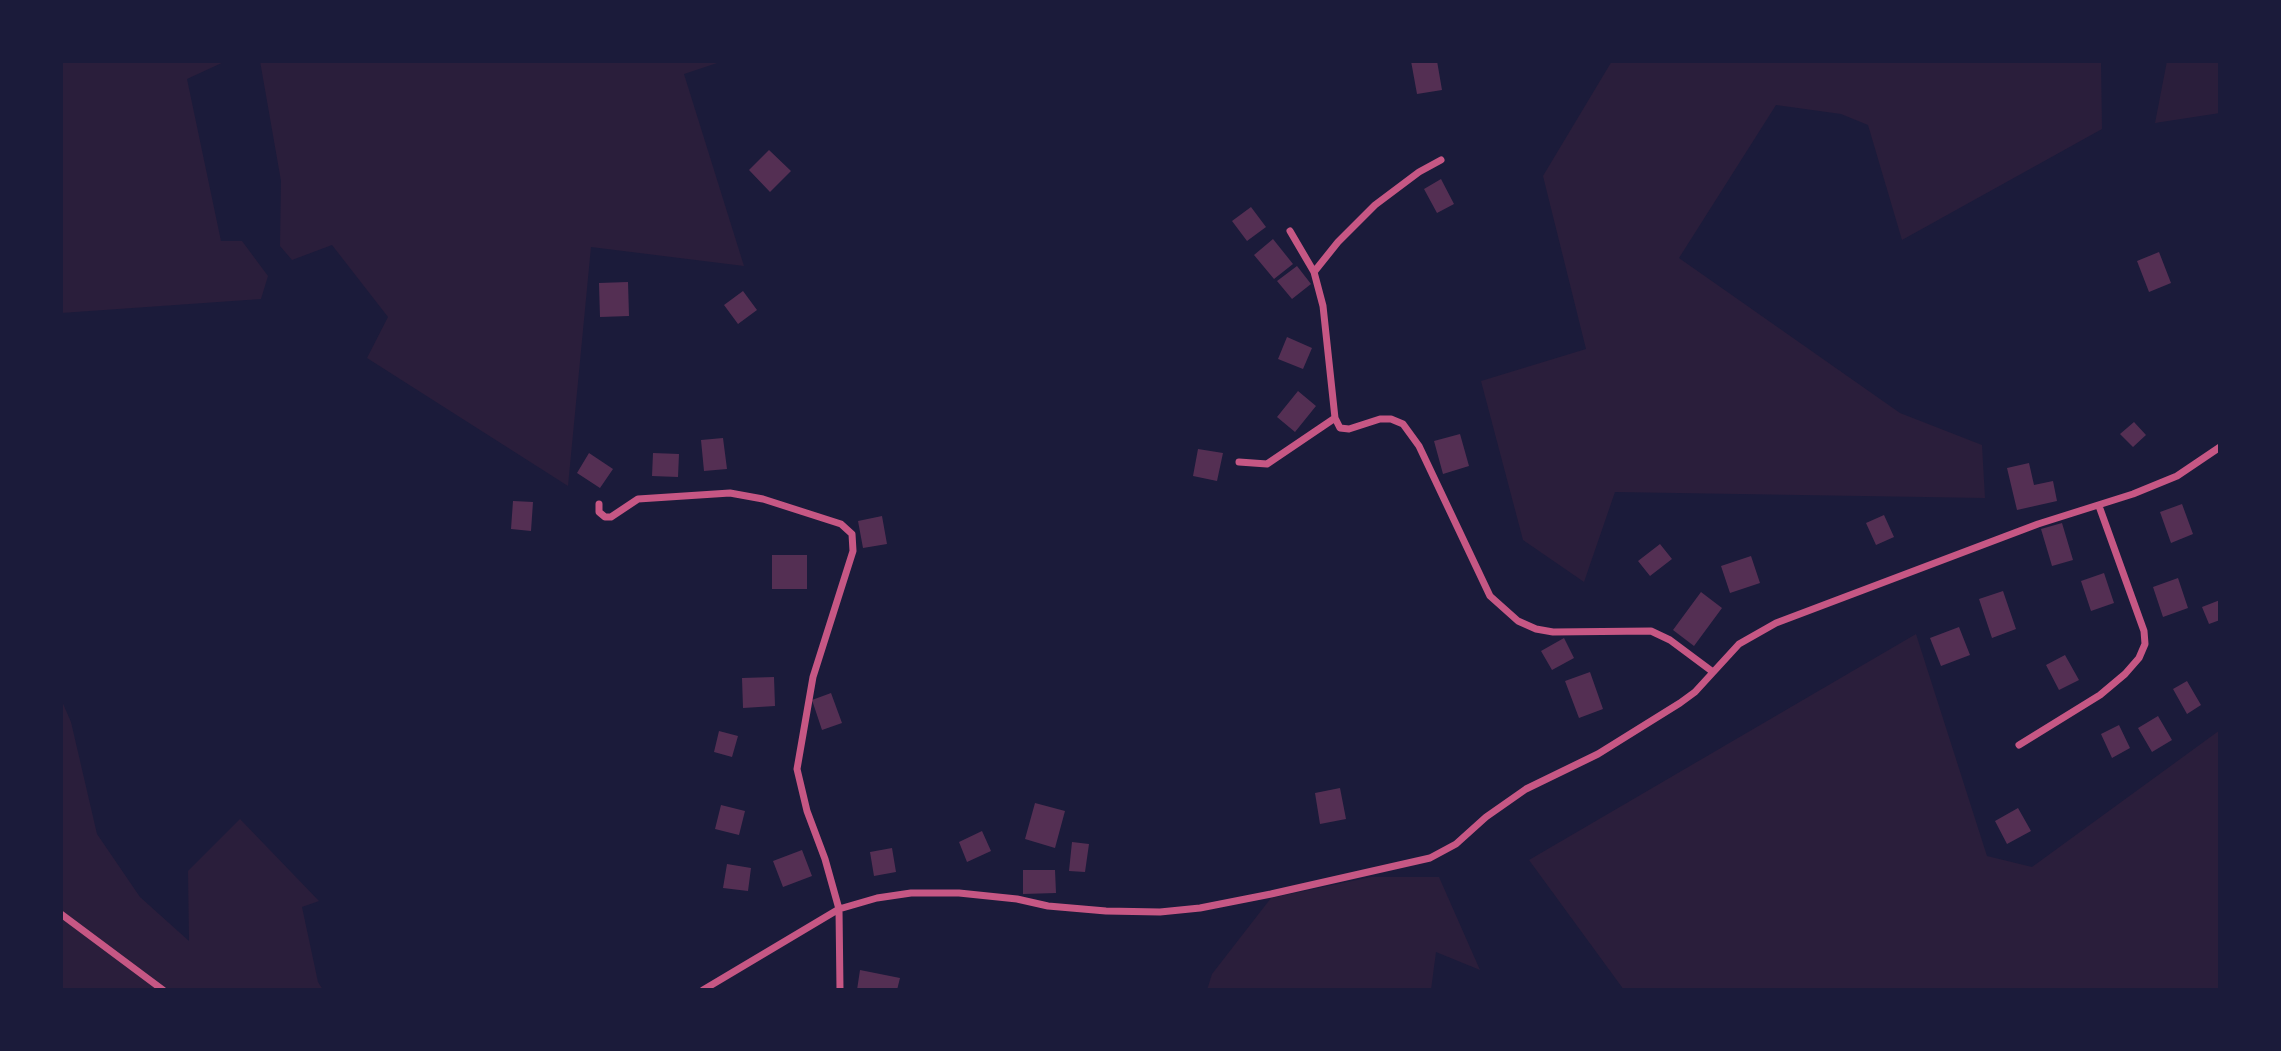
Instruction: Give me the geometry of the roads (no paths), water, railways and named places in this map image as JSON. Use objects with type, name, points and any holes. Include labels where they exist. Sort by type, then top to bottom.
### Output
[{"type":"street","points":[[1314,272],[1338,242],[1376,205],[1419,172],[1441,160]]},
{"type":"street","points":[[1290,230],[1314,272],[1323,306],[1335,418],[1340,428],[1349,429],[1380,419],[1391,419],[1402,425],[1419,446],[1490,596],[1518,621],[1536,629],[1553,632],[1651,631],[1670,640],[1713,672]]},
{"type":"street","points":[[1239,462],[1267,464],[1335,418]]},
{"type":"street","points":[[703,990],[839,909],[877,898],[911,893],[959,893],[1017,899],[1048,906],[1160,912],[1200,908],[1430,858],[1456,844],[1486,817],[1526,789],[1598,754],[1695,692],[1739,644],[1776,623],[2038,524],[2099,506],[2177,476],[2220,447]]},
{"type":"street","points":[[599,504],[599,512],[604,517],[611,517],[638,499],[730,493],[763,499],[841,524],[852,534],[853,551],[813,677],[797,769],[807,811],[825,859],[839,909],[839,990]]},
{"type":"street","points":[[2019,745],[2100,695],[2139,658],[2145,644],[2144,631],[2099,506]]},
{"type":"street","points":[[61,914],[163,990]]}]
